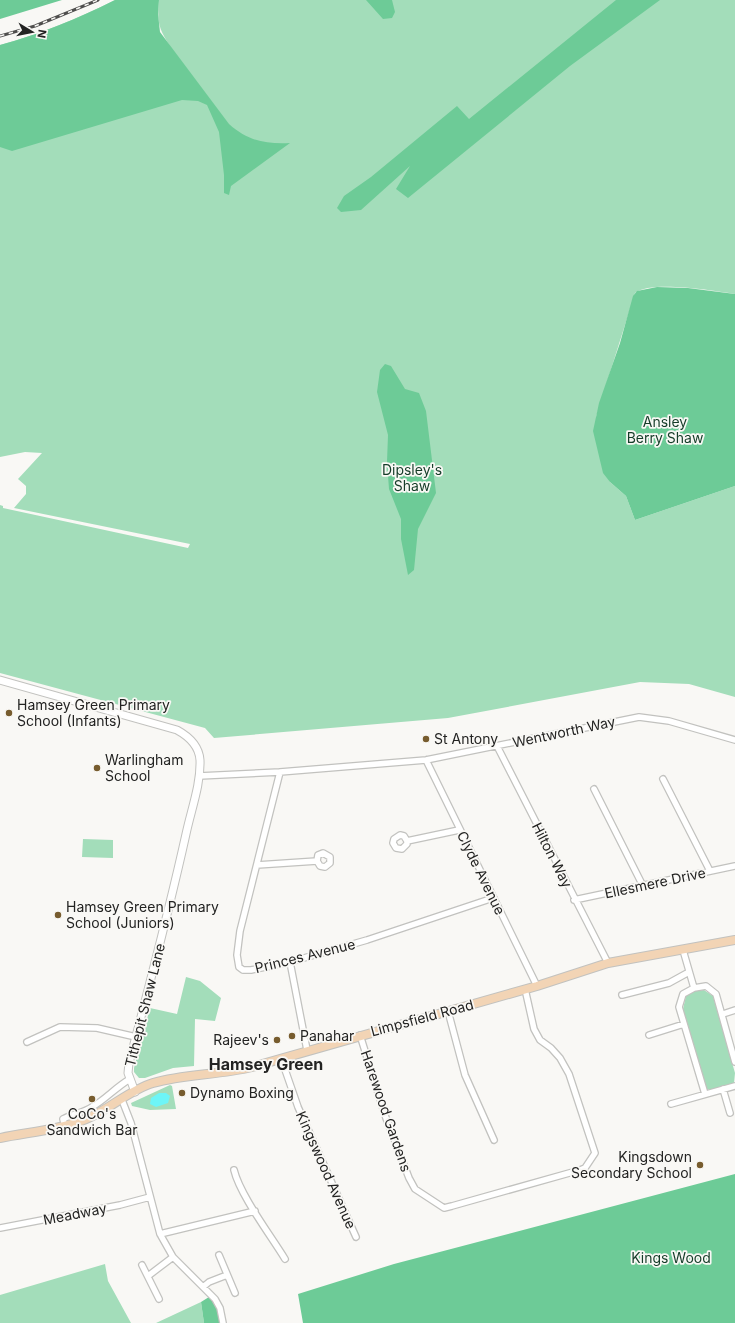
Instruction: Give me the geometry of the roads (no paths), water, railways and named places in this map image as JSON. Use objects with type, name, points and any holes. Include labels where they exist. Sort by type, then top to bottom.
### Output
[{"type":"main road","name":"Limpsfield Road","points":[[0,1138],[65,1127],[87,1119],[151,1084],[170,1079],[235,1071],[537,986],[608,964],[735,940]]},
{"type":"street","name":"Tithepit Shaw Lane","points":[[0,680],[177,730],[192,741],[198,751],[200,758],[199,776],[180,864],[129,1063],[130,1079],[135,1092]]},
{"type":"street","name":"Wentworth Way","points":[[199,776],[280,772],[426,760],[639,717],[669,721],[735,740]]},
{"type":"street","name":"Hilton Way","points":[[497,746],[574,900],[608,964]]},
{"type":"street","name":"Clyde Avenue","points":[[426,760],[537,986]]},
{"type":"street","name":"Princes Avenue","points":[[280,772],[240,931],[237,955],[239,967],[243,970],[251,970],[290,962],[367,940],[493,898]]},
{"type":"street","points":[[663,779],[710,871]]},
{"type":"street","points":[[594,789],[643,886]]},
{"type":"street","points":[[407,841],[460,830]]},
{"type":"street","points":[[257,865],[317,861]]},
{"type":"street","name":"Ellesmere Drive","points":[[574,900],[735,866]]},
{"type":"street","points":[[683,950],[694,988]]},
{"type":"street","points":[[290,962],[307,1050]]},
{"type":"street","points":[[625,992],[668,983],[689,972]]},
{"type":"street","points":[[705,1094],[679,1007],[683,994],[694,988],[706,986],[716,994],[723,1014],[735,1062]]},
{"type":"street","name":"Harewood Gardens","points":[[360,1035],[386,1118],[409,1178],[415,1189],[438,1205],[444,1208],[452,1206],[580,1170],[585,1168],[595,1153],[570,1074],[560,1058],[551,1048],[540,1040],[534,1029],[525,989]]},
{"type":"street","points":[[723,1014],[735,1010]]},
{"type":"street","points":[[448,1011],[465,1075],[494,1140]]},
{"type":"street","points":[[649,1035],[684,1024]]},
{"type":"street","points":[[27,1042],[60,1027],[97,1028],[136,1037]]},
{"type":"street","name":"Kingswood Avenue","points":[[281,1058],[298,1107],[356,1237]]},
{"type":"street","points":[[65,1127],[64,1118],[77,1115],[101,1102],[114,1089],[130,1079]]},
{"type":"street","points":[[672,1104],[735,1086]]},
{"type":"street","points":[[723,1089],[730,1113]]},
{"type":"street","points":[[122,1100],[131,1123],[160,1234],[173,1257],[215,1300],[220,1308],[223,1323]]},
{"type":"street","points":[[234,1170],[236,1178],[254,1210],[285,1259]]},
{"type":"street","name":"Meadway","points":[[0,1228],[120,1205],[150,1197]]},
{"type":"street","points":[[160,1234],[254,1210]]},
{"type":"street","points":[[219,1255],[235,1293]]},
{"type":"street","points":[[148,1276],[173,1257]]},
{"type":"street","points":[[142,1265],[159,1299]]},
{"type":"street","points":[[203,1287],[209,1282],[227,1275]]},
{"type":"water","points":[[159,1093],[166,1093],[170,1096],[168,1103],[156,1107],[150,1104],[151,1098]]},
{"type":"railway","points":[[0,36],[35,26],[98,0]]},
{"type":"place","name":"Hamsey Green Primary School (Infants)","points":[[9,713]]},
{"type":"place","name":"St Antony","points":[[426,739]]},
{"type":"place","name":"Warlingham School","points":[[97,768]]},
{"type":"place","name":"Hamsey Green Primary School (Juniors)","points":[[58,915]]},
{"type":"place","name":"Panahar","points":[[292,1036]]},
{"type":"place","name":"Rajeev's","points":[[277,1040]]},
{"type":"place","name":"Dynamo Boxing","points":[[182,1093]]},
{"type":"place","name":"CoCo's Sandwich Bar","points":[[92,1099]]},
{"type":"place","name":"Kingsdown Secondary School","points":[[700,1165]]},
{"type":"district","name":"Hamsey Green","points":[[266,1064]]},
{"type":"park label","name":"Ansley Berry Shaw","points":[[665,430]]},
{"type":"park label","name":"Dipsley's Shaw","points":[[412,478]]},
{"type":"park label","name":"Kings Wood","points":[[671,1258]]}]
